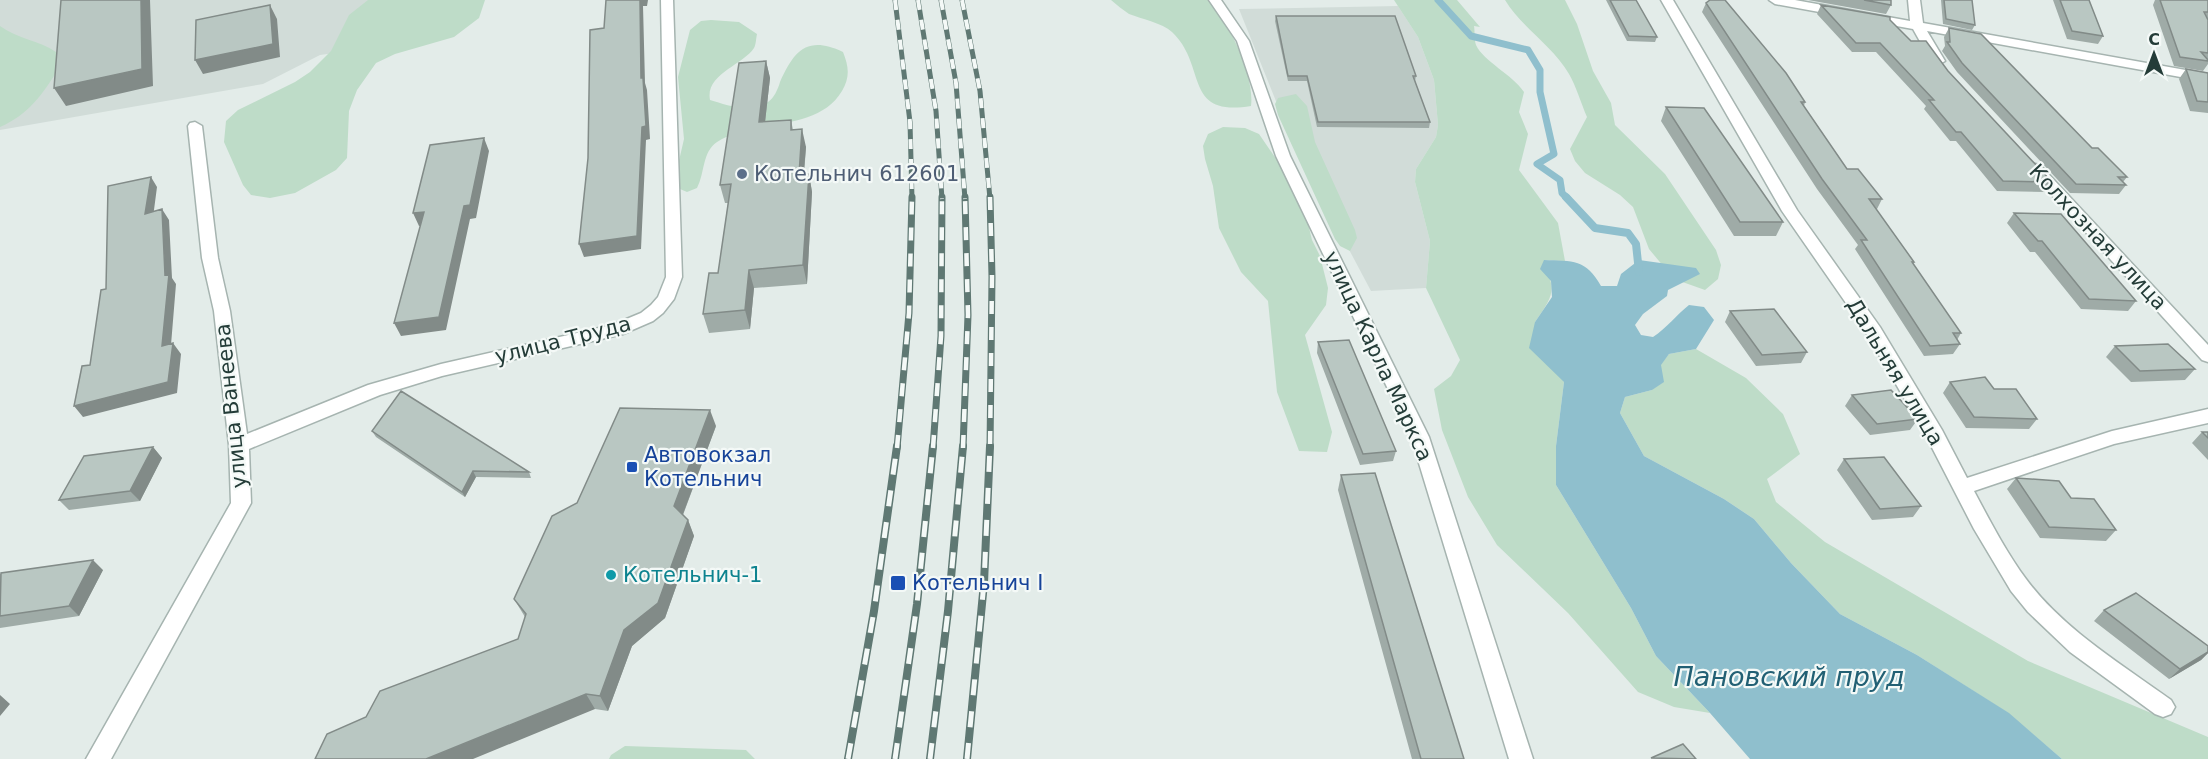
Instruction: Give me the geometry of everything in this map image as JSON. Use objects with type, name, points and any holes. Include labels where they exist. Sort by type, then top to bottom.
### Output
[{"type":"street","name":"улица Труда","points":[[239,445],[374,390],[441,370],[617,330],[647,317],[657,309],[666,298],[674,277],[667,0]]},
{"type":"street","name":"улица Карла Маркса","points":[[1215,0],[1243,41],[1283,156],[1420,437],[1521,759]]},
{"type":"street","name":"Дальняя улица","points":[[1667,0],[1790,211],[1871,327],[2018,585],[2036,606],[2078,645],[2163,707]]},
{"type":"street","points":[[1775,0],[2208,78]]},
{"type":"street","points":[[1914,0],[1913,13],[1917,26],[1950,76]]},
{"type":"street","name":"улица Ванеева","points":[[98,759],[241,503],[239,445],[222,311],[210,258],[195,126]]},
{"type":"street","name":"Колхозная улица","points":[[2026,159],[2208,356]]},
{"type":"street","points":[[1964,487],[2112,438],[2208,416]]},
{"type":"shaded area","points":[[0,0],[438,0],[422,41],[320,55],[263,84],[0,130]]},
{"type":"shaded area","points":[[1398,6],[1418,37],[1434,80],[1438,125],[1436,137],[1416,169],[1415,182],[1430,241],[1426,288],[1371,291],[1294,146],[1239,9]]},
{"type":"green space","points":[[368,0],[485,0],[479,18],[454,37],[395,54],[376,63],[357,90],[349,111],[347,158],[336,170],[295,193],[270,198],[251,195],[243,185],[224,142],[226,121],[238,110],[295,82],[310,72],[331,51],[349,15]]},
{"type":"green space","points":[[1111,0],[1211,0],[1233,36],[1245,65],[1251,106],[1229,107],[1215,104],[1205,96],[1199,86],[1183,45],[1172,32],[1129,14]]},
{"type":"green space","points":[[1394,0],[1457,0],[1480,27],[1474,26],[1475,43],[1480,51],[1513,79],[1524,92],[1519,112],[1528,134],[1519,170],[1558,223],[1565,261],[1544,260],[1551,293],[1535,322],[1564,382],[1556,446],[1556,485],[1631,608],[1656,656],[1710,713],[1674,707],[1638,692],[1568,613],[1497,545],[1468,497],[1442,430],[1434,389],[1451,376],[1460,360],[1426,288],[1430,241],[1415,182],[1416,169],[1436,137],[1438,125],[1434,80],[1418,37]]},
{"type":"green space","points":[[1505,0],[1565,0],[1577,24],[1593,71],[1611,103],[1615,125],[1665,174],[1716,250],[1721,265],[1718,279],[1705,290],[1674,279],[1649,249],[1633,207],[1620,195],[1585,173],[1575,161],[1570,149],[1587,117],[1574,84],[1562,64]]},
{"type":"green space","points":[[701,21],[739,22],[757,34],[755,47],[749,54],[713,83],[710,100],[746,108],[761,106],[776,93],[785,71],[797,54],[811,46],[831,47],[843,52],[847,76],[842,91],[831,104],[817,113],[801,119],[748,130],[717,142],[706,157],[697,188],[687,192],[680,189],[675,178],[684,139],[678,77],[690,30]]},
{"type":"green space","points":[[0,26],[56,52],[59,68],[27,110],[0,127]]},
{"type":"green space","points":[[1296,94],[1307,106],[1315,142],[1355,230],[1357,238],[1350,251],[1340,246],[1335,239],[1278,115],[1275,104],[1278,98]]},
{"type":"green space","points":[[1223,127],[1245,128],[1259,134],[1301,195],[1312,240],[1320,256],[1328,288],[1326,305],[1305,335],[1332,432],[1327,452],[1299,451],[1277,392],[1268,301],[1241,272],[1219,228],[1213,186],[1203,146],[1208,134]]},
{"type":"green space","points":[[1696,349],[1746,378],[1783,414],[1800,454],[1767,479],[1776,502],[1825,542],[2028,661],[2208,737],[2208,759],[2062,759],[2008,713],[1917,655],[1840,614],[1791,563],[1754,519],[1724,499],[1644,456],[1620,413],[1625,397],[1652,390],[1660,365],[1669,354]]},
{"type":"green space","points":[[625,746],[746,750],[755,759],[609,759],[611,755]]},
{"type":"water","name":"Пановский пруд","points":[[1544,260],[1578,263],[1590,271],[1601,286],[1617,286],[1621,274],[1639,260],[1696,268],[1700,274],[1668,290],[1667,296],[1643,314],[1635,325],[1641,335],[1653,337],[1689,305],[1704,307],[1714,320],[1696,349],[1669,354],[1661,365],[1664,382],[1652,390],[1625,397],[1620,413],[1644,456],[1724,499],[1754,519],[1791,563],[1840,614],[1917,655],[2009,713],[2062,759],[1750,759],[1656,656],[1631,608],[1556,485],[1556,446],[1564,382],[1529,348],[1535,322],[1552,297],[1551,281],[1540,269]]},
{"type":"building","points":[[61,0],[141,0],[142,69],[54,88]]},
{"type":"building","points":[[606,0],[640,0],[641,78],[643,78],[646,126],[642,127],[637,236],[579,244],[588,158],[590,30],[604,28]]},
{"type":"building","points":[[1610,0],[1636,0],[1657,37],[1629,36]]},
{"type":"building","points":[[1710,0],[1725,0],[1786,73],[1805,102],[1801,102],[1847,169],[1858,169],[1882,199],[1869,199],[1961,333],[1953,333],[1960,344],[1930,346],[1861,240],[1867,240],[1822,179],[1706,3]]},
{"type":"building","points":[[1864,0],[1891,0],[1891,5]]},
{"type":"building","points":[[1944,0],[1972,0],[1975,25],[1946,19]]},
{"type":"building","points":[[2060,0],[2089,0],[2103,36],[2072,31]]},
{"type":"building","points":[[2160,0],[2208,0],[2208,12],[2204,12],[2208,20],[2208,53],[2201,52],[2208,61],[2180,57]]},
{"type":"building","points":[[270,5],[273,44],[195,60],[196,20]]},
{"type":"building","points":[[1821,5],[1890,17],[1890,20],[1911,41],[1926,41],[1948,71],[2052,182],[2003,181],[1961,132],[1956,132],[1929,100],[1934,100],[1880,43],[1856,43]]},
{"type":"building","points":[[1276,16],[1395,16],[1430,122],[1318,122],[1307,76],[1288,76]]},
{"type":"building","points":[[1949,28],[1981,34],[2092,148],[2098,148],[2127,177],[2118,177],[2126,185],[2076,184],[1962,63],[1947,42],[1950,42]]},
{"type":"building","points":[[766,61],[759,122],[791,120],[791,130],[802,129],[799,175],[809,174],[803,265],[749,270],[745,310],[703,314],[709,273],[718,273],[731,184],[720,185],[739,63]]},
{"type":"building","points":[[2186,69],[2208,73],[2208,102],[2197,101]]},
{"type":"building","points":[[1666,107],[1704,108],[1783,222],[1740,222]]},
{"type":"building","points":[[484,138],[470,205],[464,206],[439,317],[394,323],[424,212],[413,213],[430,145]]},
{"type":"building","points":[[151,177],[145,214],[162,209],[165,275],[169,274],[162,346],[173,343],[168,382],[74,406],[82,366],[90,365],[101,290],[106,289],[108,186]]},
{"type":"building","points":[[2014,213],[2061,214],[2136,301],[2089,299],[2042,241],[2038,241]]},
{"type":"building","points":[[1774,309],[1807,352],[1762,355],[1730,311]]},
{"type":"building","points":[[1349,340],[1396,451],[1363,454],[1318,342]]},
{"type":"building","points":[[2168,344],[2195,369],[2140,371],[2115,346]]},
{"type":"building","points":[[1985,377],[1994,389],[2016,389],[2037,419],[1974,417],[1950,382]]},
{"type":"building","points":[[1891,390],[1918,419],[1877,424],[1852,395]]},
{"type":"building","points":[[401,391],[529,472],[473,471],[462,492],[372,431]]},
{"type":"building","name":"Котельнич-1","points":[[620,408],[710,410],[674,506],[688,520],[658,603],[624,630],[600,696],[586,694],[426,759],[315,759],[327,734],[366,717],[380,691],[518,639],[526,614],[514,599],[552,516],[577,503]]},
{"type":"building","points":[[153,447],[130,491],[59,500],[84,456]]},
{"type":"building","points":[[1884,457],[1921,506],[1880,509],[1844,459]]},
{"type":"building","points":[[1375,473],[1464,759],[1421,759],[1341,475]]},
{"type":"building","points":[[2016,478],[2059,481],[2071,498],[2094,499],[2116,530],[2049,527]]},
{"type":"building","points":[[93,560],[69,606],[0,616],[1,573]]},
{"type":"building","points":[[2136,593],[2208,646],[2208,652],[2180,669],[2104,610]]},
{"type":"building","points":[[1683,744],[1696,759],[1651,758]]},
{"type":"waterway","points":[[1438,0],[1471,36],[1528,50],[1540,70],[1540,92],[1554,154],[1537,164],[1560,180],[1562,193],[1566,197]]},
{"type":"waterway","points":[[1566,197],[1595,228],[1628,233],[1636,244],[1639,272]]},
{"type":"railway","points":[[895,0],[910,122],[912,198]]},
{"type":"railway","points":[[918,0],[936,111],[942,199]]},
{"type":"railway","points":[[941,0],[956,83],[965,199]]},
{"type":"railway","points":[[962,0],[980,91],[990,199]]},
{"type":"railway","points":[[963,448],[968,315],[965,197]]},
{"type":"railway","points":[[990,197],[992,277],[990,448]]},
{"type":"railway","points":[[897,448],[909,313],[912,198]]},
{"type":"railway","points":[[933,448],[941,336],[942,199]]},
{"type":"railway","points":[[848,759],[874,611],[897,446]]},
{"type":"railway","points":[[895,759],[917,604],[933,446]]},
{"type":"railway","points":[[930,759],[948,611],[963,446]]},
{"type":"railway","points":[[967,759],[984,583],[990,446]]},
{"type":"place","name":"Котельнич 612601","points":[[742,174]]},
{"type":"place","name":"Автовокзал Котельнич","points":[[632,467]]},
{"type":"place","name":"Котельнич-1","points":[[611,575]]},
{"type":"place","name":"Котельнич I","points":[[898,583]]}]
